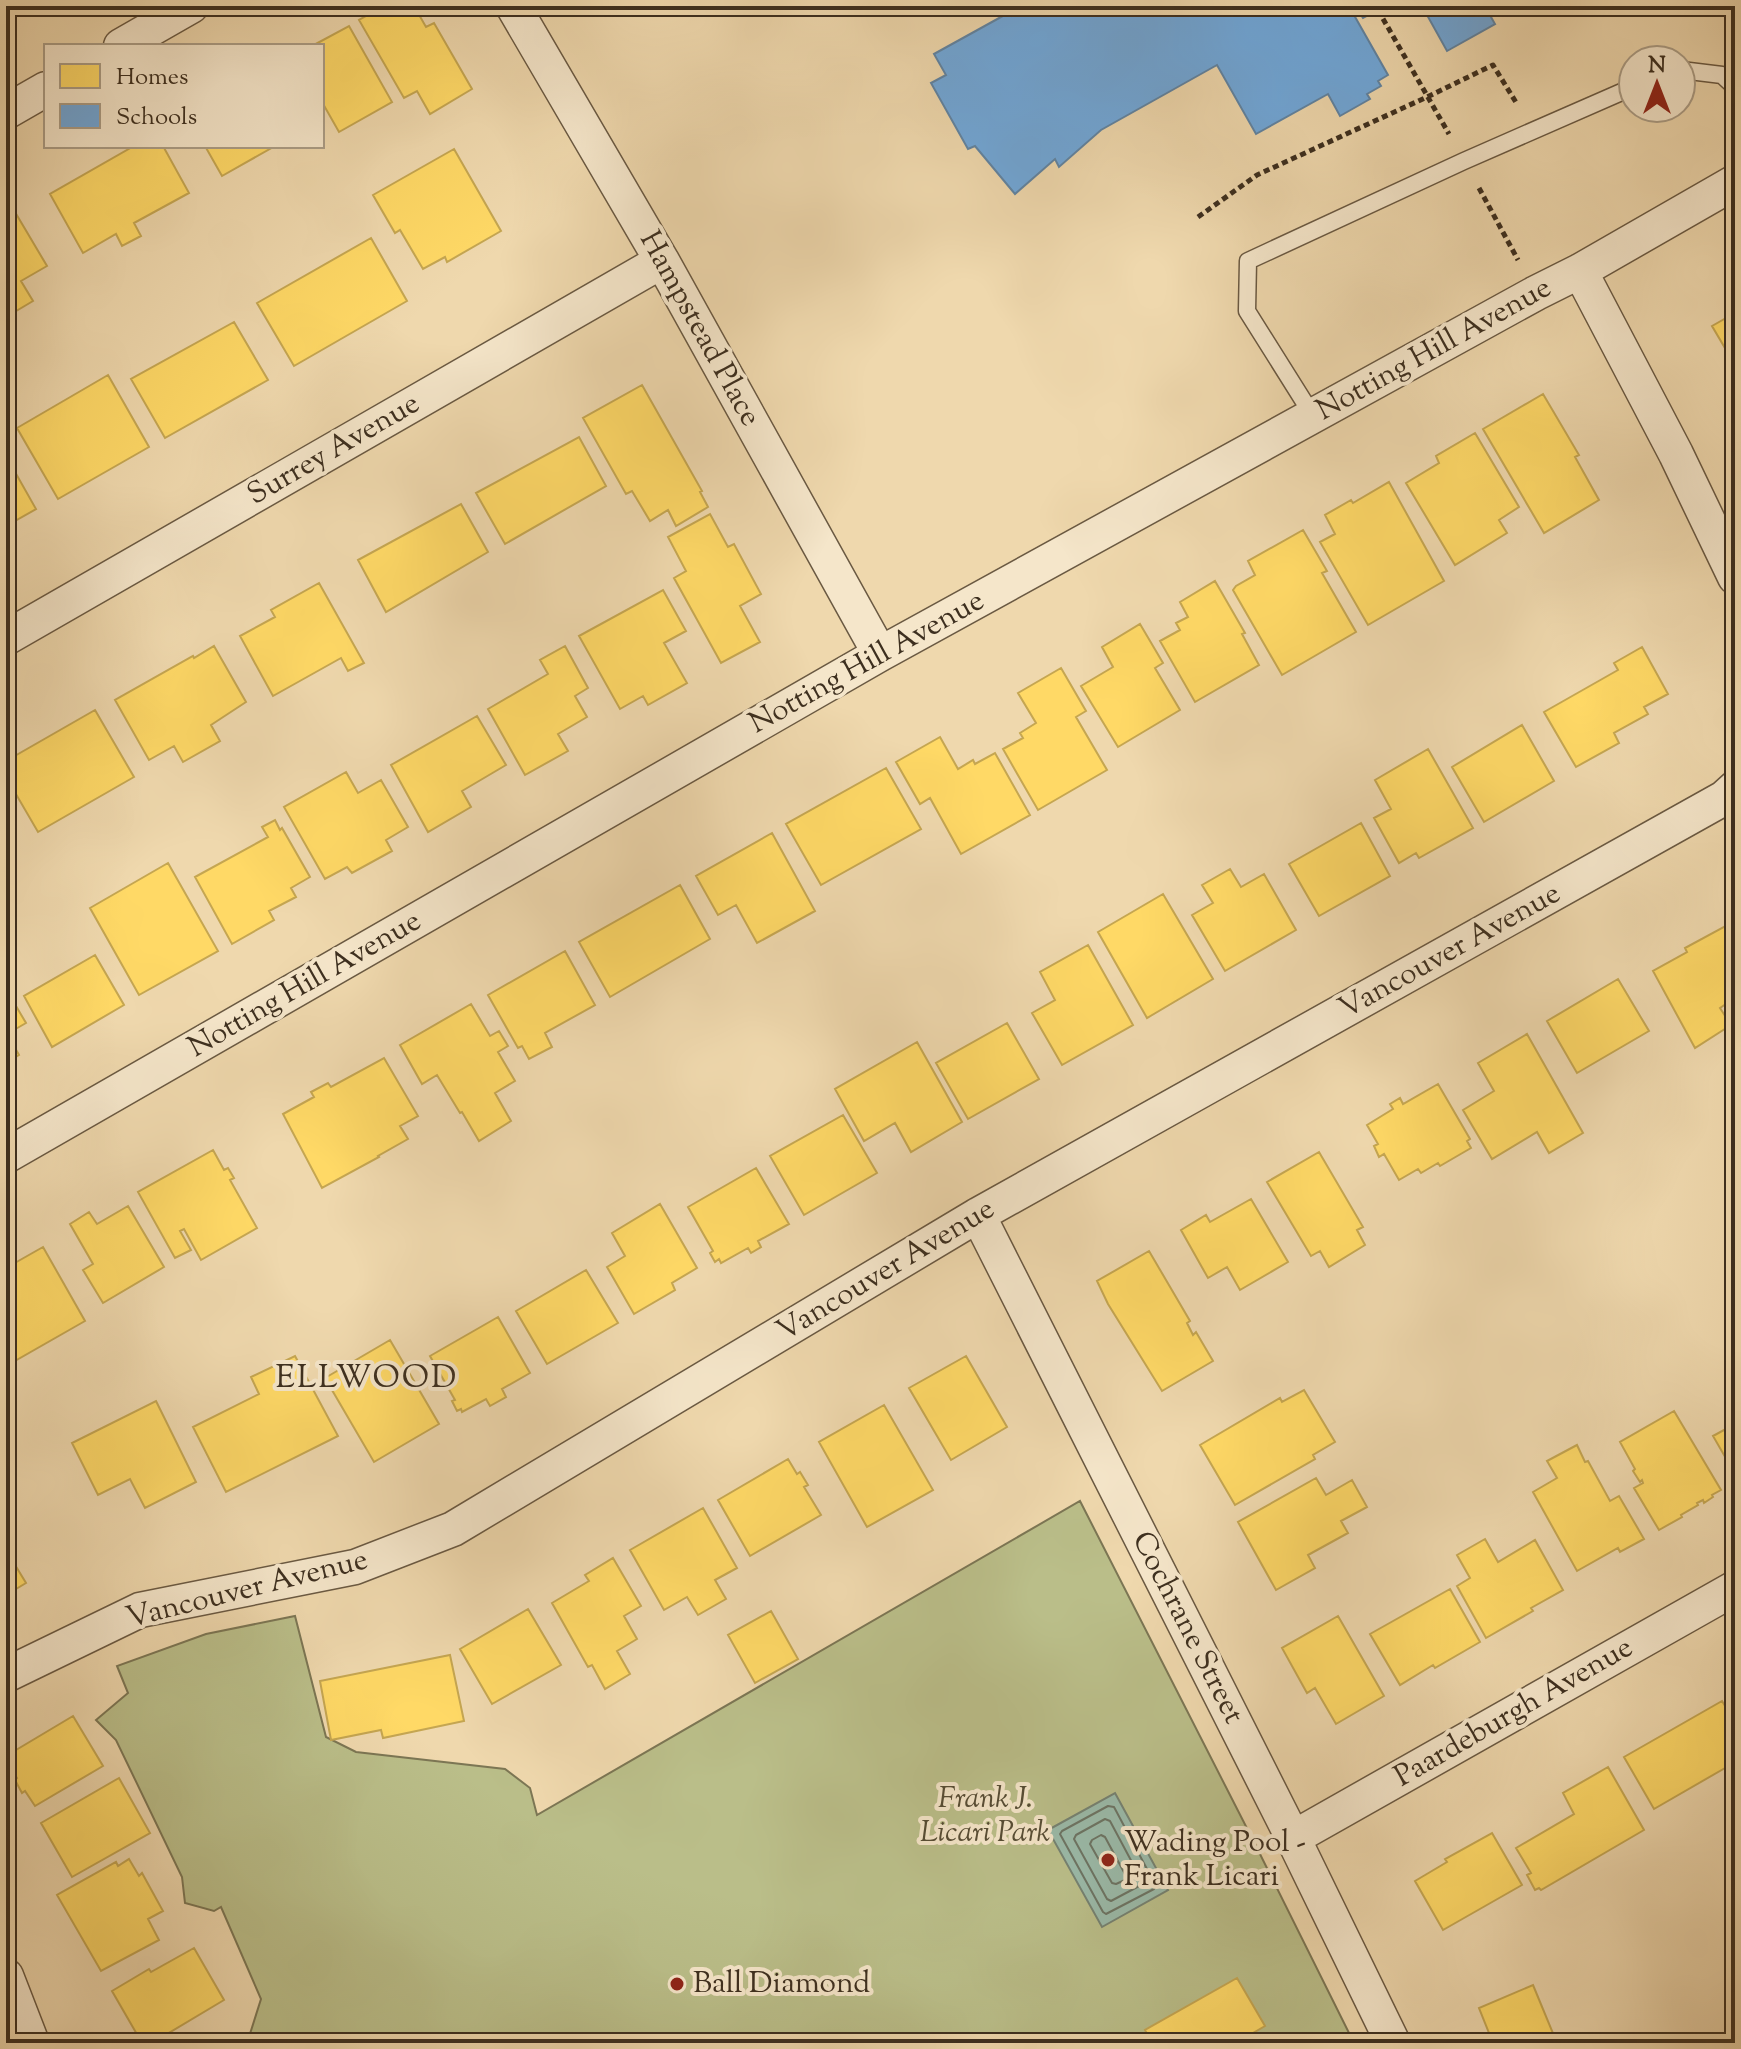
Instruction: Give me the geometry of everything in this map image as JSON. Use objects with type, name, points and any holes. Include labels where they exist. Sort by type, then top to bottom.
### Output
[{"type":"street","points":[[124,44],[191,6]]},
{"type":"street","name":"Hampstead Place","points":[[513,6],[662,261],[880,654]]},
{"type":"street","points":[[6,112],[44,90]]},
{"type":"street","name":"Notting Hill Avenue","points":[[6,1156],[880,654],[1580,271],[1735,182]]},
{"type":"street","name":"Surrey Avenue","points":[[6,638],[662,261]]},
{"type":"street","points":[[1580,271],[1676,454],[1735,577]]},
{"type":"street","name":"Vancouver Avenue","points":[[6,1675],[140,1610],[355,1567],[453,1529],[978,1215],[1710,806],[1735,788]]},
{"type":"street","name":"Cochrane Street","points":[[978,1215],[1293,1838],[1393,2043]]},
{"type":"street","name":"Paardeburgh Avenue","points":[[1293,1838],[1735,1588]]},
{"type":"street","points":[[6,1976],[32,2043]]},
{"type":"lane","points":[[1697,72],[1722,75],[1735,87]]},
{"type":"lane","points":[[1313,416],[1247,311],[1248,261],[1617,94]]},
{"type":"path","points":[[1378,10],[1536,293]]},
{"type":"path","points":[[1198,217],[1257,175],[1493,65],[1517,104]]},
{"type":"green space","name":"Frank J. Licari Park","points":[[1080,1501],[1354,2043],[252,2043],[249,2037],[261,1999],[221,1907],[214,1911],[185,1903],[182,1877],[116,1740],[96,1720],[128,1693],[117,1666],[206,1634],[295,1616],[326,1737],[356,1752],[505,1769],[530,1788],[537,1815]]},
{"type":"water","name":"Wading Pool - Frank Licari","points":[[1115,1793],[1168,1890],[1102,1927],[1048,1830]]},
{"type":"building: Homes","points":[[384,6],[414,6],[426,27],[434,23],[472,89],[430,114],[417,91],[404,98],[359,20]]},
{"type":"building: Homes","points":[[349,26],[392,102],[339,132],[324,106],[324,44],[316,44]]},
{"type":"building: Homes","points":[[130,148],[164,148],[189,193],[134,223],[141,236],[122,246],[116,234],[83,253],[50,194]]},
{"type":"building: Homes","points":[[206,148],[271,148],[222,176]]},
{"type":"building: Homes","points":[[454,149],[501,231],[447,262],[445,257],[423,269],[400,230],[395,233],[373,195]]},
{"type":"building: Homes","points":[[15,212],[47,266],[21,281],[33,301],[6,317],[6,218]]},
{"type":"building: Homes","points":[[371,238],[407,301],[294,366],[257,303]]},
{"type":"building: Homes","points":[[1735,313],[1735,365],[1712,326]]},
{"type":"building: Homes","points":[[234,322],[268,380],[165,438],[131,379]]},
{"type":"building: Homes","points":[[108,375],[149,447],[58,499],[17,428]]},
{"type":"building: Homes","points":[[642,385],[708,507],[676,526],[668,510],[650,521],[632,491],[626,494],[583,418]]},
{"type":"building: Homes","points":[[1543,394],[1579,455],[1575,457],[1599,500],[1544,533],[1483,429]]},
{"type":"building: Homes","points":[[1475,433],[1519,507],[1499,520],[1507,533],[1455,565],[1406,483],[1439,463],[1436,456]]},
{"type":"building: Homes","points":[[579,437],[606,486],[505,544],[476,493]]},
{"type":"building: Homes","points":[[6,456],[36,509],[6,526]]},
{"type":"building: Homes","points":[[1389,482],[1444,581],[1368,625],[1320,542],[1335,534],[1325,515]]},
{"type":"building: Homes","points":[[461,504],[488,552],[386,612],[358,560]]},
{"type":"building: Homes","points":[[710,514],[728,547],[734,544],[761,594],[740,606],[760,642],[721,663],[674,578],[686,571],[668,537]]},
{"type":"building: Homes","points":[[1303,530],[1327,571],[1322,573],[1356,632],[1282,675],[1233,590],[1255,575],[1248,561]]},
{"type":"building: Homes","points":[[1215,581],[1245,633],[1242,634],[1259,665],[1195,702],[1160,641],[1180,630],[1176,623],[1188,617],[1180,602]]},
{"type":"building: Homes","points":[[319,583],[364,663],[348,671],[341,658],[273,696],[240,636],[275,617],[271,610]]},
{"type":"building: Homes","points":[[663,590],[686,631],[664,643],[687,683],[648,705],[643,696],[620,709],[579,636]]},
{"type":"building: Homes","points":[[1140,624],[1163,663],[1155,668],[1180,710],[1118,747],[1081,686],[1113,667],[1102,647]]},
{"type":"building: Homes","points":[[214,646],[246,702],[211,725],[220,741],[183,762],[174,746],[149,760],[115,700]]},
{"type":"building: Homes","points":[[565,646],[588,688],[575,696],[587,717],[558,734],[568,751],[525,775],[488,709],[548,674],[540,660]]},
{"type":"building: Homes","points":[[1642,647],[1668,694],[1644,707],[1648,714],[1614,733],[1619,743],[1576,767],[1544,712],[1618,670],[1614,663]]},
{"type":"building: Homes","points":[[1061,668],[1086,711],[1076,717],[1107,770],[1038,810],[1003,749],[1023,738],[1020,733],[1036,723],[1018,693]]},
{"type":"building: Homes","points":[[95,710],[134,777],[38,832],[6,777],[6,761]]},
{"type":"building: Homes","points":[[477,716],[506,765],[462,791],[471,807],[428,832],[391,765]]},
{"type":"building: Homes","points":[[1522,725],[1554,781],[1484,822],[1452,767]]},
{"type":"building: Homes","points":[[940,737],[958,769],[995,753],[1030,815],[961,854],[930,798],[920,804],[896,762]]},
{"type":"building: Homes","points":[[1428,749],[1473,828],[1419,858],[1416,853],[1399,863],[1374,818],[1391,809],[1375,780]]},
{"type":"building: Homes","points":[[886,768],[921,829],[821,885],[786,824]]},
{"type":"building: Homes","points":[[346,772],[358,793],[381,780],[408,827],[386,840],[392,851],[352,873],[347,867],[325,879],[284,807]]},
{"type":"building: Homes","points":[[275,820],[310,877],[291,888],[296,897],[269,911],[274,920],[232,944],[195,877],[268,837],[262,827]]},
{"type":"building: Homes","points":[[1361,823],[1390,876],[1319,916],[1289,864]]},
{"type":"building: Homes","points":[[772,833],[815,911],[757,943],[736,905],[718,915],[696,876]]},
{"type":"building: Homes","points":[[168,863],[218,951],[139,995],[90,908]]},
{"type":"building: Homes","points":[[1230,869],[1241,887],[1264,874],[1296,930],[1225,971],[1192,915],[1213,903],[1202,885]]},
{"type":"building: Homes","points":[[680,885],[710,939],[610,997],[579,942]]},
{"type":"building: Homes","points":[[1163,894],[1213,979],[1147,1018],[1098,932]]},
{"type":"building: Homes","points":[[1731,923],[1735,931],[1735,1012],[1729,1002],[1720,1008],[1731,1025],[1695,1048],[1653,971],[1687,952],[1685,948]]},
{"type":"building: Homes","points":[[1088,945],[1133,1025],[1062,1065],[1032,1013],[1055,1000],[1040,972]]},
{"type":"building: Homes","points":[[565,951],[595,1005],[545,1033],[552,1047],[529,1059],[522,1046],[518,1048],[488,995]]},
{"type":"building: Homes","points":[[95,955],[124,1005],[52,1047],[24,996]]},
{"type":"building: Homes","points":[[1618,979],[1649,1031],[1577,1073],[1547,1021]]},
{"type":"building: Homes","points":[[6,989],[26,1023],[7,1034],[19,1055],[6,1063]]},
{"type":"building: Homes","points":[[471,1004],[490,1036],[499,1031],[508,1046],[498,1052],[515,1081],[495,1093],[511,1121],[479,1141],[437,1075],[422,1084],[400,1045]]},
{"type":"building: Homes","points":[[1007,1023],[1039,1079],[968,1119],[936,1063]]},
{"type":"building: Homes","points":[[1527,1034],[1583,1133],[1549,1153],[1537,1132],[1492,1159],[1463,1110],[1494,1091],[1478,1063]]},
{"type":"building: Homes","points":[[917,1042],[962,1122],[911,1152],[895,1123],[864,1141],[835,1089]]},
{"type":"building: Homes","points":[[384,1058],[418,1116],[400,1126],[408,1139],[322,1188],[283,1114],[314,1097],[311,1092],[328,1083],[331,1087]]},
{"type":"building: Homes","points":[[1438,1084],[1470,1139],[1467,1141],[1471,1148],[1440,1166],[1438,1163],[1421,1173],[1418,1169],[1399,1180],[1384,1154],[1379,1157],[1374,1146],[1378,1144],[1367,1125],[1393,1109],[1390,1104],[1400,1098],[1403,1104]]},
{"type":"building: Homes","points":[[843,1115],[877,1173],[804,1215],[770,1156]]},
{"type":"building: Homes","points":[[213,1150],[224,1170],[228,1168],[234,1178],[230,1180],[257,1228],[201,1260],[184,1229],[180,1231],[191,1250],[175,1258],[138,1192]]},
{"type":"building: Homes","points":[[1319,1152],[1363,1227],[1357,1230],[1365,1245],[1329,1267],[1320,1251],[1311,1256],[1267,1182]]},
{"type":"building: Homes","points":[[756,1168],[789,1224],[758,1241],[761,1247],[751,1253],[748,1248],[721,1263],[719,1259],[715,1262],[710,1253],[713,1251],[688,1207]]},
{"type":"building: Homes","points":[[1251,1199],[1288,1262],[1240,1290],[1227,1267],[1208,1278],[1181,1230],[1206,1215],[1210,1222]]},
{"type":"building: Homes","points":[[660,1204],[697,1268],[672,1283],[675,1290],[634,1314],[607,1267],[625,1256],[612,1233]]},
{"type":"building: Homes","points":[[128,1206],[164,1267],[103,1303],[83,1270],[93,1264],[70,1224],[89,1212],[97,1224]]},
{"type":"building: Homes","points":[[43,1247],[85,1321],[6,1366],[6,1268]]},
{"type":"building: Homes","points":[[1149,1251],[1190,1321],[1187,1323],[1193,1335],[1196,1332],[1213,1361],[1162,1391],[1097,1281]]},
{"type":"building: Homes","points":[[586,1270],[618,1323],[547,1364],[516,1311]]},
{"type":"building: Homes","points":[[498,1317],[530,1373],[502,1389],[506,1397],[490,1406],[486,1399],[462,1412],[461,1409],[457,1411],[452,1401],[455,1400],[430,1356]]},
{"type":"building: Homes","points":[[390,1340],[439,1424],[374,1462],[325,1378]]},
{"type":"building: Homes","points":[[295,1356],[338,1436],[226,1492],[193,1427],[259,1394],[251,1377]]},
{"type":"building: Homes","points":[[966,1356],[1007,1427],[951,1460],[909,1388]]},
{"type":"building: Homes","points":[[1304,1390],[1335,1442],[1313,1455],[1315,1459],[1235,1505],[1200,1445],[1280,1398],[1282,1402]]},
{"type":"building: Homes","points":[[156,1401],[196,1482],[145,1508],[130,1479],[98,1495],[72,1443]]},
{"type":"building: Homes","points":[[884,1405],[933,1490],[867,1527],[819,1442]]},
{"type":"building: Homes","points":[[1674,1411],[1721,1490],[1659,1530],[1634,1488],[1643,1483],[1633,1471],[1635,1469],[1620,1442]]},
{"type":"building: Homes","points":[[1735,1424],[1735,1474],[1713,1436]]},
{"type":"building: Homes","points":[[1577,1445],[1610,1501],[1619,1496],[1644,1539],[1620,1552],[1618,1548],[1577,1571],[1533,1492],[1557,1478],[1547,1461]]},
{"type":"building: Homes","points":[[788,1459],[808,1485],[804,1487],[821,1515],[750,1556],[718,1500]]},
{"type":"building: Homes","points":[[1316,1478],[1326,1495],[1352,1480],[1367,1507],[1341,1521],[1348,1533],[1308,1555],[1315,1568],[1276,1590],[1238,1522]]},
{"type":"building: Homes","points":[[703,1508],[737,1568],[715,1580],[726,1599],[698,1615],[687,1597],[664,1610],[630,1550]]},
{"type":"building: Homes","points":[[1485,1539],[1498,1562],[1535,1540],[1563,1590],[1486,1638],[1457,1586],[1470,1578],[1457,1555]]},
{"type":"building: Homes","points":[[6,1550],[26,1583],[6,1595]]},
{"type":"building: Homes","points":[[613,1558],[641,1606],[624,1616],[637,1639],[617,1651],[630,1674],[605,1689],[592,1665],[588,1667],[552,1603],[589,1581],[585,1575]]},
{"type":"building: Homes","points":[[1450,1589],[1480,1642],[1400,1685],[1370,1634]]},
{"type":"building: Homes","points":[[528,1609],[561,1665],[492,1704],[460,1649]]},
{"type":"building: Homes","points":[[771,1611],[798,1659],[755,1683],[728,1635]]},
{"type":"building: Homes","points":[[1338,1616],[1384,1696],[1336,1724],[1315,1688],[1307,1693],[1282,1648]]},
{"type":"building: Homes","points":[[450,1655],[464,1721],[383,1738],[381,1730],[331,1740],[320,1681]]},
{"type":"building: Homes","points":[[1722,1701],[1735,1722],[1735,1749],[1726,1754],[1732,1764],[1654,1809],[1624,1757]]},
{"type":"building: Homes","points":[[73,1716],[103,1766],[35,1806],[25,1791],[22,1793],[6,1756]]},
{"type":"building: Homes","points":[[1608,1767],[1644,1830],[1541,1890],[1535,1890],[1527,1875],[1531,1873],[1516,1848],[1574,1814],[1563,1793]]},
{"type":"building: Homes","points":[[119,1778],[150,1833],[72,1877],[41,1823]]},
{"type":"building: Homes","points":[[1492,1833],[1522,1885],[1443,1930],[1415,1881],[1447,1862],[1445,1859]]},
{"type":"building: Homes","points":[[129,1859],[139,1876],[142,1873],[163,1911],[148,1919],[159,1940],[101,1971],[57,1895],[116,1862],[118,1866]]},
{"type":"building: Homes","points":[[194,1948],[224,2000],[152,2043],[142,2043],[112,1991]]},
{"type":"building: Homes","points":[[1237,1978],[1265,2026],[1236,2043],[1152,2043],[1145,2030]]},
{"type":"building: Homes","points":[[1533,1985],[1557,2043],[1493,2043],[1479,2008]]},
{"type":"building: Schools","points":[[1031,6],[1385,6],[1363,18],[1359,12],[1354,15],[1388,75],[1378,81],[1381,86],[1367,94],[1370,99],[1340,116],[1328,94],[1256,134],[1217,65],[1101,130],[1059,167],[1055,159],[1015,194],[975,146],[968,149],[931,83],[946,75],[934,54],[1010,12],[1012,16]]},
{"type":"building: Schools","points":[[1422,6],[1510,6],[1491,17],[1495,24],[1447,51]]},
{"type":"place","name":"Wading Pool - Frank Licari","points":[[1108,1860]]},
{"type":"place","name":"Ball Diamond","points":[[677,1984]]},
{"type":"district","name":"ELLWOOD","points":[[367,1379]]}]
